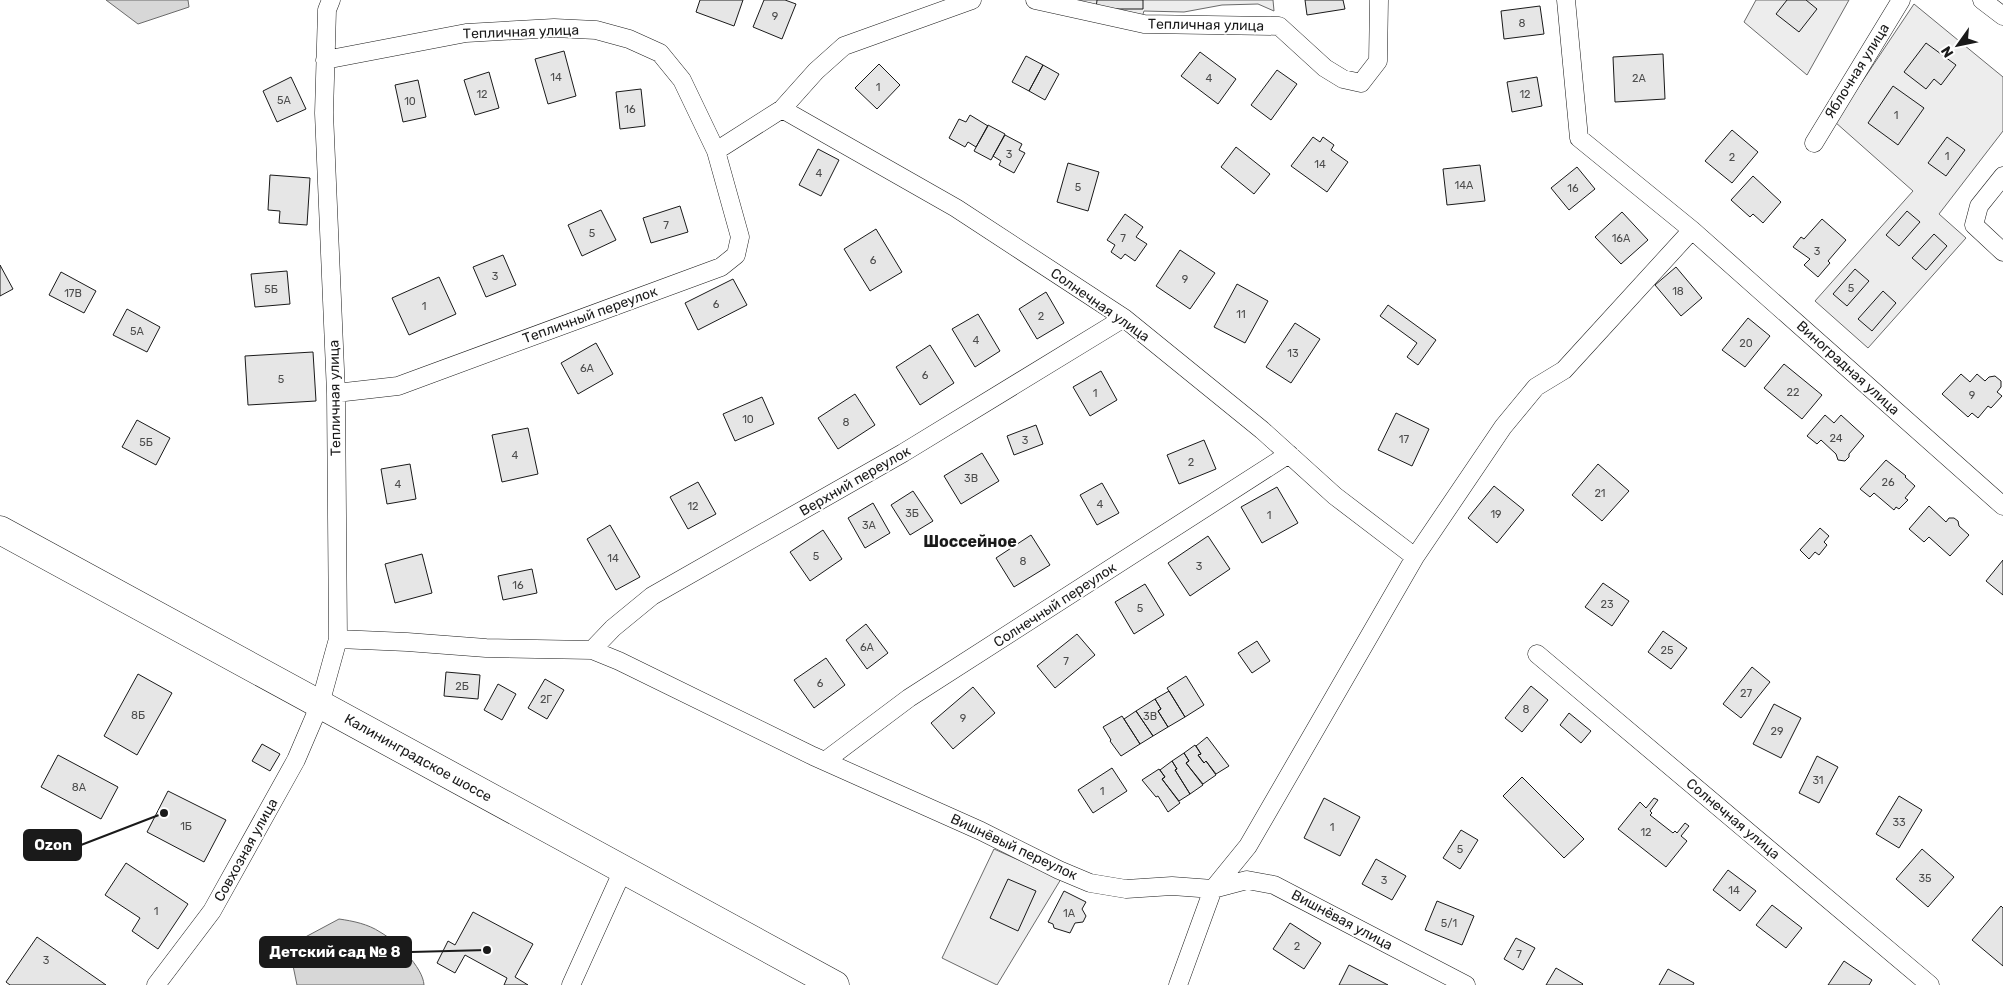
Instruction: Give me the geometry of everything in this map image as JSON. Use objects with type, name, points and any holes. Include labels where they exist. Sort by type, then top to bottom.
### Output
[{"type":"main road","name":"Калининградское шоссе","points":[[0,530],[835,985]]},
{"type":"street","name":"Тепличная улица","points":[[320,704],[338,639],[336,393],[324,113],[327,10],[331,0]]},
{"type":"street","points":[[716,151],[782,109],[816,71],[844,46],[972,0]]},
{"type":"street","name":"Тепличная улица","points":[[1035,0],[1144,24],[1279,26],[1325,68],[1343,79],[1361,83],[1378,61],[1379,0]]},
{"type":"street","name":"Виноградная улица","points":[[1566,0],[1579,138],[1692,230],[2003,506]]},
{"type":"street","name":"Яблочная улица","points":[[1814,143],[1901,0]]},
{"type":"street","points":[[1982,0],[2003,16]]},
{"type":"street","name":"Тепличная улица","points":[[325,60],[466,32],[554,28],[596,30],[629,39],[660,53],[682,80],[716,151]]},
{"type":"street","name":"Солнечная улица","points":[[782,109],[956,208],[1124,318],[1262,430],[1335,496],[1415,556]]},
{"type":"street","name":"Тепличный переулок","points":[[336,393],[398,386],[721,267],[736,256],[740,237],[716,151]]},
{"type":"street","points":[[2003,176],[1979,206],[1974,225],[2003,252]]},
{"type":"street","points":[[1178,985],[1213,889],[1248,846],[1415,556],[1502,427],[1536,387],[1564,370],[1692,230]]},
{"type":"street","name":"Верхний переулок","points":[[592,650],[613,628],[652,596],[904,453],[1124,318]]},
{"type":"street","name":"Солнечный переулок","points":[[825,762],[909,698],[1289,454]]},
{"type":"street","points":[[338,639],[486,648],[592,650]]},
{"type":"street","name":"Вишнёвый переулок","points":[[592,650],[620,661],[825,762],[981,831],[1059,870],[1090,883],[1126,889],[1172,886],[1213,889]]},
{"type":"street","name":"Солнечная улица","points":[[1537,654],[1930,985]]},
{"type":"street","name":"Совхозная улица","points":[[156,985],[212,911],[296,760],[320,704]]},
{"type":"street","points":[[571,985],[623,870]]},
{"type":"street","name":"Вишнёвая улица","points":[[1213,889],[1247,880],[1274,885],[1466,985]]},
{"type":"shaded area","points":[[106,0],[188,0],[189,7],[138,24]]},
{"type":"shaded area","points":[[1079,0],[1273,0],[1274,11],[1258,4],[1222,5],[1184,12],[1144,11],[1141,20],[1076,10]]},
{"type":"shaded area","points":[[1756,0],[1849,0],[1807,75],[1744,22]]},
{"type":"shaded area","points":[[1914,4],[2003,77],[2003,131],[1939,214],[1966,238],[1868,348],[1815,301],[1913,191],[1835,122]]},
{"type":"shaded area","points":[[994,849],[1061,879],[997,985],[942,958]]},
{"type":"shaded area","points":[[339,919],[370,927],[393,942],[414,963],[419,970],[424,985],[297,985],[290,951],[296,942]]},
{"type":"building","points":[[700,0],[743,0],[734,26],[696,12]]},
{"type":"building","points":[[764,0],[785,0],[796,4],[782,39],[753,27]]},
{"type":"building","points":[[1097,0],[1143,0],[1143,9],[1096,9]]},
{"type":"building","points":[[1305,0],[1343,0],[1345,9],[1307,15]]},
{"type":"building","points":[[1787,0],[1806,0],[1817,9],[1799,32],[1776,14]]},
{"type":"building","points":[[1540,6],[1544,34],[1504,39],[1501,11]]},
{"type":"building","points":[[1926,43],[1956,65],[1941,85],[1934,79],[1926,89],[1904,72]]},
{"type":"building","points":[[564,51],[576,96],[548,104],[535,59]]},
{"type":"building","points":[[1200,52],[1236,79],[1218,104],[1181,76]]},
{"type":"building","points":[[1663,54],[1665,99],[1615,102],[1613,57]]},
{"type":"building","points":[[1026,56],[1043,65],[1029,91],[1012,82]]},
{"type":"building","points":[[879,64],[900,85],[877,109],[855,88]]},
{"type":"building","points":[[1043,65],[1059,74],[1045,100],[1029,91]]},
{"type":"building","points":[[1277,70],[1297,84],[1271,120],[1251,105]]},
{"type":"building","points":[[489,72],[499,108],[475,115],[464,80]]},
{"type":"building","points":[[291,77],[306,109],[277,122],[263,91]]},
{"type":"building","points":[[1537,77],[1542,106],[1512,112],[1507,82]]},
{"type":"building","points":[[418,80],[426,117],[403,122],[395,85]]},
{"type":"building","points":[[1893,86],[1924,108],[1898,145],[1868,123]]},
{"type":"building","points":[[641,89],[645,126],[620,129],[616,92]]},
{"type":"building","points":[[970,115],[988,126],[976,147],[968,142],[965,147],[949,138],[959,119],[966,122]]},
{"type":"building","points":[[988,125],[1005,134],[991,160],[974,151]]},
{"type":"building","points":[[1732,130],[1758,152],[1732,183],[1705,161]]},
{"type":"building","points":[[1005,135],[1022,144],[1019,150],[1025,153],[1014,173],[999,165],[1001,161],[993,156]]},
{"type":"building","points":[[1313,137],[1320,142],[1323,137],[1334,145],[1331,150],[1348,162],[1327,192],[1291,166]]},
{"type":"building","points":[[1947,137],[1965,150],[1946,176],[1928,163]]},
{"type":"building","points":[[1236,147],[1270,174],[1254,194],[1221,167]]},
{"type":"building","points":[[818,149],[839,160],[821,196],[799,185]]},
{"type":"building","points":[[1068,163],[1099,172],[1088,211],[1057,202]]},
{"type":"building","points":[[1480,165],[1485,201],[1447,205],[1443,169]]},
{"type":"building","points":[[1577,167],[1595,189],[1569,210],[1551,188]]},
{"type":"building","points":[[270,175],[310,178],[307,225],[279,223],[280,211],[268,210]]},
{"type":"building","points":[[1753,176],[1781,202],[1763,223],[1753,214],[1750,217],[1731,200]]},
{"type":"building","points":[[680,206],[688,232],[651,243],[643,218]]},
{"type":"building","points":[[601,210],[616,240],[582,256],[568,225]]},
{"type":"building","points":[[1907,211],[1920,222],[1899,246],[1886,235]]},
{"type":"building","points":[[1622,212],[1648,240],[1621,264],[1595,237]]},
{"type":"building","points":[[1125,214],[1143,227],[1136,237],[1147,244],[1135,261],[1125,254],[1121,259],[1111,252],[1115,245],[1107,240]]},
{"type":"building","points":[[1822,219],[1846,240],[1828,261],[1830,263],[1818,277],[1804,265],[1810,259],[1793,247],[1801,237],[1804,239]]},
{"type":"building","points":[[876,229],[902,272],[870,291],[844,249]]},
{"type":"building","points":[[1934,234],[1947,246],[1926,270],[1912,258]]},
{"type":"building","points":[[1180,250],[1215,273],[1190,309],[1156,286]]},
{"type":"building","points":[[503,255],[516,285],[486,297],[473,267]]},
{"type":"building","points":[[0,265],[13,289],[0,296]]},
{"type":"building","points":[[1676,267],[1702,298],[1681,316],[1655,285]]},
{"type":"building","points":[[1855,269],[1869,281],[1847,306],[1833,294]]},
{"type":"building","points":[[287,271],[290,304],[255,307],[251,274]]},
{"type":"building","points":[[61,272],[96,291],[84,313],[49,295]]},
{"type":"building","points":[[439,277],[456,314],[409,335],[392,298]]},
{"type":"building","points":[[733,279],[747,305],[698,330],[685,303]]},
{"type":"building","points":[[1237,284],[1268,301],[1245,343],[1214,327]]},
{"type":"building","points":[[1883,291],[1896,303],[1872,331],[1858,319]]},
{"type":"building","points":[[1046,292],[1064,323],[1037,339],[1019,309]]},
{"type":"building","points":[[1388,305],[1436,340],[1418,365],[1407,357],[1417,343],[1380,316]]},
{"type":"building","points":[[127,309],[160,327],[147,352],[113,335]]},
{"type":"building","points":[[978,314],[1000,351],[975,367],[952,329]]},
{"type":"building","points":[[1748,318],[1770,336],[1745,367],[1722,350]]},
{"type":"building","points":[[1295,323],[1320,339],[1291,383],[1266,367]]},
{"type":"building","points":[[596,343],[613,374],[578,394],[561,363]]},
{"type":"building","points":[[930,345],[954,383],[920,405],[896,367]]},
{"type":"building","points":[[313,352],[316,401],[248,405],[245,356]]},
{"type":"building","points":[[1784,364],[1822,395],[1802,419],[1764,388]]},
{"type":"building","points":[[1101,371],[1117,400],[1090,416],[1073,387]]},
{"type":"building","points":[[1961,374],[1970,382],[1977,374],[1985,381],[1989,377],[1995,376],[2001,381],[2001,387],[1997,392],[2002,396],[1991,408],[1988,406],[1978,418],[1972,413],[1968,417],[1942,394]]},
{"type":"building","points":[[855,394],[875,425],[838,449],[818,418]]},
{"type":"building","points":[[762,397],[774,424],[735,441],[723,414]]},
{"type":"building","points":[[1396,413],[1429,429],[1412,466],[1378,450]]},
{"type":"building","points":[[1825,415],[1834,423],[1841,415],[1864,436],[1845,461],[1838,460],[1836,454],[1821,440],[1817,444],[1807,436]]},
{"type":"building","points":[[137,420],[170,438],[156,465],[122,447]]},
{"type":"building","points":[[1036,425],[1043,444],[1014,455],[1007,436]]},
{"type":"building","points":[[528,428],[538,474],[502,482],[492,435]]},
{"type":"building","points":[[1204,440],[1216,469],[1179,484],[1167,455]]},
{"type":"building","points":[[982,453],[999,481],[961,504],[944,476]]},
{"type":"building","points":[[1886,460],[1915,486],[1905,498],[1908,500],[1899,509],[1896,507],[1894,510],[1874,493],[1870,497],[1860,489]]},
{"type":"building","points":[[410,464],[416,499],[387,504],[381,469]]},
{"type":"building","points":[[1598,464],[1629,491],[1602,521],[1572,495]]},
{"type":"building","points":[[698,482],[716,514],[688,529],[670,497]]},
{"type":"building","points":[[1102,483],[1119,513],[1097,525],[1080,495]]},
{"type":"building","points":[[1494,486],[1524,510],[1497,543],[1468,518]]},
{"type":"building","points":[[1277,487],[1298,523],[1262,543],[1241,507]]},
{"type":"building","points":[[913,491],[933,521],[910,535],[891,505]]},
{"type":"building","points":[[873,503],[890,533],[865,548],[848,518]]},
{"type":"building","points":[[1929,506],[1946,522],[1949,518],[1954,518],[1958,521],[1959,526],[1969,535],[1950,556],[1929,537],[1924,542],[1909,529]]},
{"type":"building","points":[[610,525],[640,577],[616,590],[587,539]]},
{"type":"building","points":[[1820,528],[1829,536],[1824,542],[1827,545],[1819,555],[1815,552],[1809,559],[1800,550]]},
{"type":"building","points":[[823,530],[842,559],[810,581],[790,552]]},
{"type":"building","points":[[1031,535],[1050,565],[1014,587],[996,558]]},
{"type":"building","points":[[1208,536],[1230,569],[1190,596],[1168,563]]},
{"type":"building","points":[[422,554],[432,593],[395,603],[385,564]]},
{"type":"building","points":[[2003,560],[2003,595],[1986,581]]},
{"type":"building","points":[[532,569],[537,593],[503,600],[498,576]]},
{"type":"building","points":[[1603,583],[1629,601],[1612,626],[1585,607]]},
{"type":"building","points":[[1145,584],[1164,615],[1134,634],[1115,602]]},
{"type":"building","points":[[866,624],[888,653],[867,669],[846,640]]},
{"type":"building","points":[[1663,631],[1687,648],[1671,669],[1648,652]]},
{"type":"building","points":[[1077,634],[1095,655],[1055,688],[1037,666]]},
{"type":"building","points":[[1257,641],[1270,661],[1252,673],[1238,653]]},
{"type":"building","points":[[826,658],[845,685],[814,708],[794,680]]},
{"type":"building","points":[[1752,667],[1770,682],[1741,718],[1723,704]]},
{"type":"building","points":[[446,672],[480,675],[478,699],[444,696]]},
{"type":"building","points":[[138,674],[172,693],[137,755],[104,736]]},
{"type":"building","points":[[1186,676],[1204,705],[1185,717],[1167,688]]},
{"type":"building","points":[[545,679],[564,690],[547,719],[528,708]]},
{"type":"building","points":[[498,684],[516,694],[502,720],[484,710]]},
{"type":"building","points":[[1531,686],[1548,700],[1522,732],[1505,718]]},
{"type":"building","points":[[973,687],[995,713],[953,749],[931,723]]},
{"type":"building","points":[[1169,691],[1185,717],[1168,727],[1158,711],[1161,709],[1155,699]]},
{"type":"building","points":[[1155,699],[1161,709],[1158,711],[1168,727],[1153,736],[1136,711]]},
{"type":"building","points":[[1774,704],[1801,718],[1781,758],[1753,744]]},
{"type":"building","points":[[1136,711],[1153,736],[1140,744],[1124,719]]},
{"type":"building","points":[[1569,713],[1591,731],[1581,743],[1560,725]]},
{"type":"building","points":[[1122,716],[1140,744],[1121,756],[1103,727]]},
{"type":"building","points":[[1207,737],[1229,766],[1216,774],[1206,761],[1204,763],[1198,755],[1201,754],[1196,746]]},
{"type":"building","points":[[262,744],[280,754],[270,771],[252,761]]},
{"type":"building","points":[[1195,745],[1201,754],[1198,755],[1204,763],[1206,761],[1216,775],[1203,784],[1186,763],[1189,761],[1184,753]]},
{"type":"building","points":[[1184,753],[1189,761],[1186,763],[1203,785],[1190,794],[1175,770],[1177,769],[1172,761]]},
{"type":"building","points":[[58,755],[118,787],[101,819],[41,787]]},
{"type":"building","points":[[1817,756],[1838,767],[1819,803],[1799,793]]},
{"type":"building","points":[[1172,761],[1177,769],[1175,770],[1190,794],[1179,801],[1162,779],[1165,777],[1160,770]]},
{"type":"building","points":[[1112,768],[1127,791],[1093,813],[1078,790]]},
{"type":"building","points":[[1159,769],[1165,777],[1162,779],[1180,803],[1168,812],[1158,796],[1156,797],[1142,780]]},
{"type":"building","points":[[1522,777],[1584,839],[1564,858],[1503,796]]},
{"type":"building","points":[[168,791],[226,820],[204,862],[147,832]]},
{"type":"building","points":[[1899,796],[1922,810],[1899,848],[1876,834]]},
{"type":"building","points":[[1324,798],[1360,817],[1340,856],[1304,838]]},
{"type":"building","points":[[1654,798],[1658,800],[1650,811],[1652,813],[1650,815],[1673,833],[1675,831],[1677,833],[1685,823],[1689,826],[1681,836],[1687,841],[1666,867],[1618,829],[1640,802],[1646,808]]},
{"type":"building","points":[[1461,830],[1478,840],[1460,869],[1443,858]]},
{"type":"building","points":[[1922,849],[1954,877],[1928,907],[1896,879]]},
{"type":"building","points":[[1376,859],[1406,876],[1392,900],[1362,884]]},
{"type":"building","points":[[126,863],[188,904],[158,949],[132,931],[140,918],[105,895]]},
{"type":"building","points":[[1728,870],[1756,891],[1740,911],[1713,890]]},
{"type":"building","points":[[1008,879],[1036,891],[1018,931],[990,918]]},
{"type":"building","points":[[1064,891],[1086,902],[1082,909],[1086,916],[1083,922],[1075,923],[1070,933],[1054,928],[1053,924],[1048,922]]},
{"type":"building","points":[[1437,901],[1474,916],[1462,945],[1425,930]]},
{"type":"building","points":[[1772,905],[1802,928],[1786,948],[1756,925]]},
{"type":"building","points":[[2001,906],[2003,908],[2003,966],[1972,940]]},
{"type":"building","points":[[473,912],[533,944],[515,977],[528,985],[504,985],[507,978],[465,955],[455,973],[437,963],[448,941],[455,945]]},
{"type":"building","points":[[1290,923],[1321,943],[1304,969],[1273,949]]},
{"type":"building","points":[[37,937],[106,985],[10,985],[6,982]]},
{"type":"building","points":[[1516,938],[1535,948],[1523,970],[1504,959]]},
{"type":"building","points":[[1844,961],[1872,980],[1869,985],[1828,985]]},
{"type":"building","points":[[1349,965],[1388,985],[1339,985]]},
{"type":"building","points":[[1556,968],[1583,984],[1546,985]]},
{"type":"building","points":[[1668,969],[1694,983],[1693,985],[1659,985]]},
{"type":"place","name":"Ozon","points":[[164,813]]},
{"type":"place","name":"Детский сад № 8","points":[[487,950]]},
{"type":"district","name":"Шоссейное","points":[[970,541]]}]
